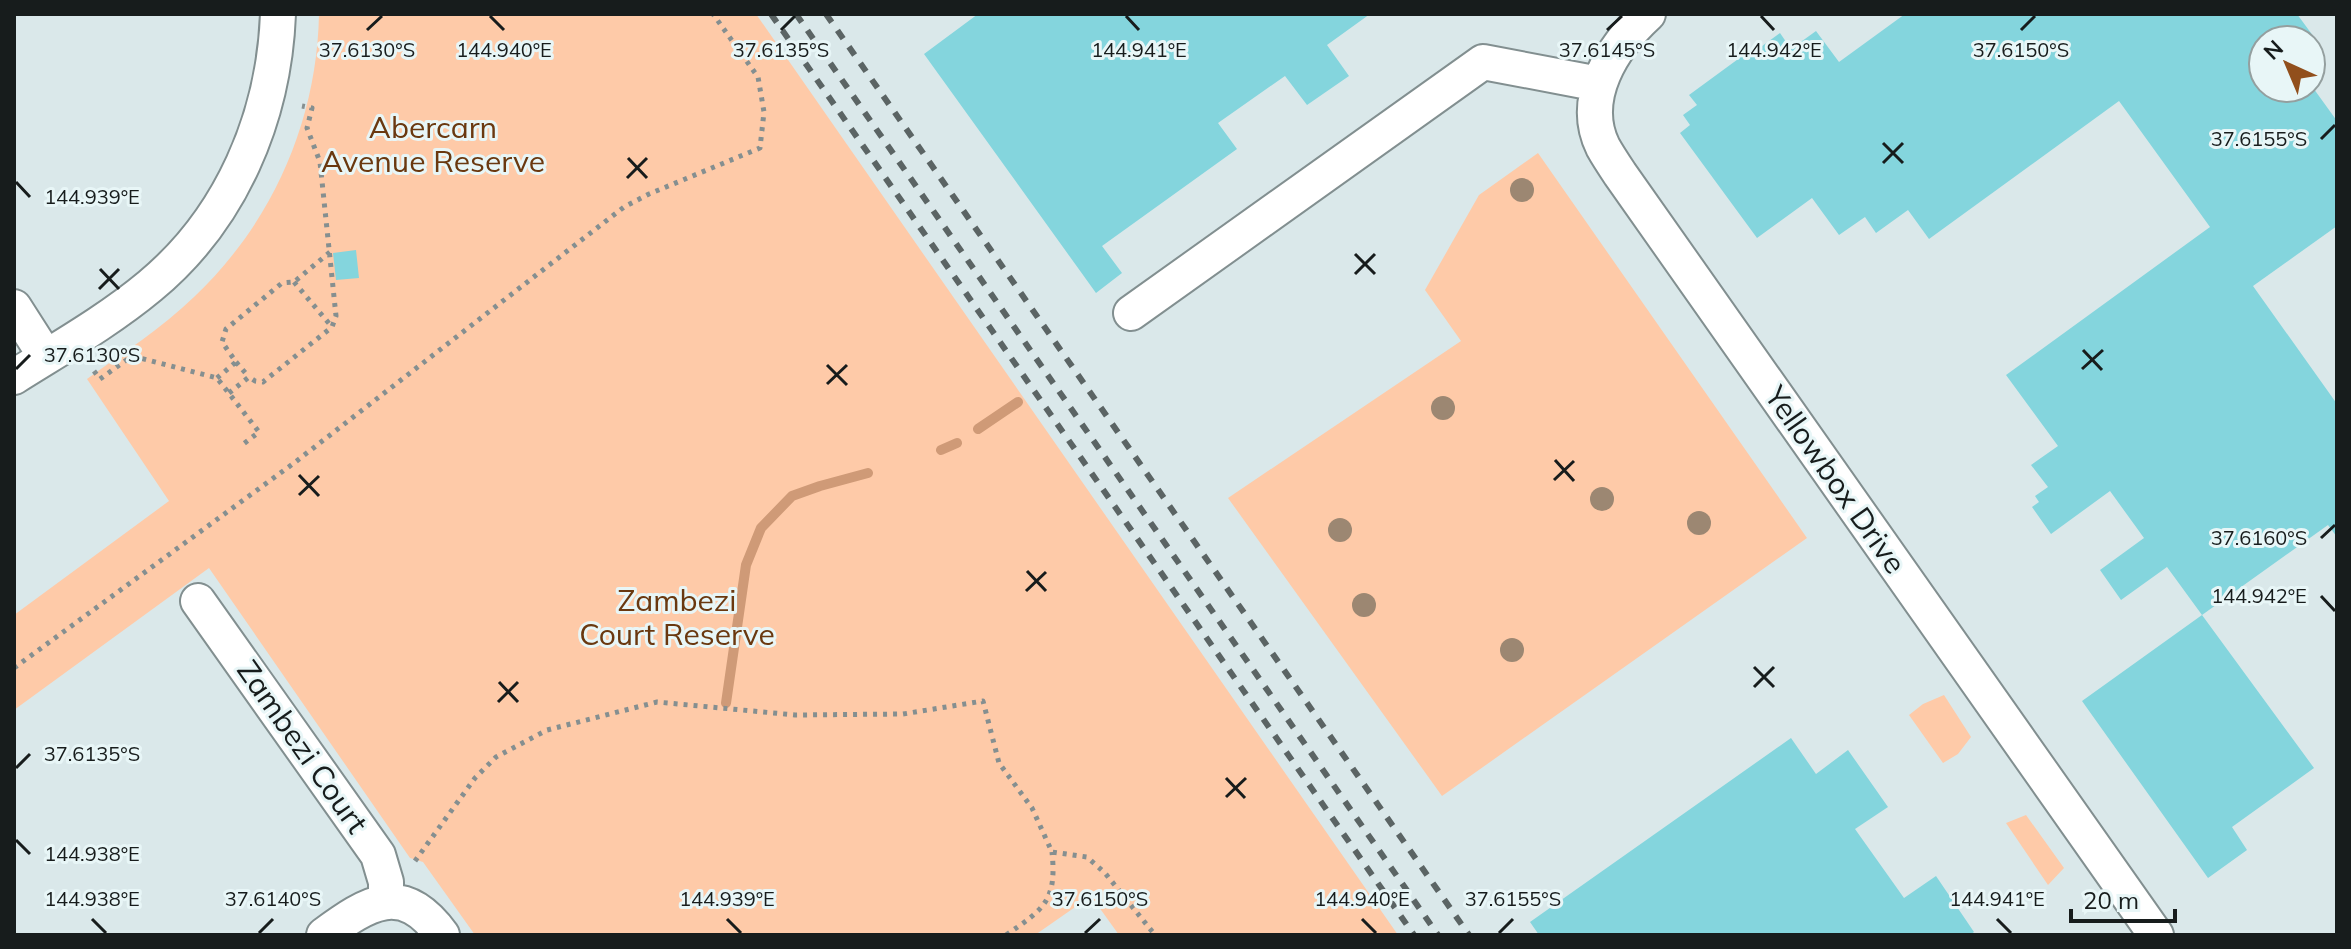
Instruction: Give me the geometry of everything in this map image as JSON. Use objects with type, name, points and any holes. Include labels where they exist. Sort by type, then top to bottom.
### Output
[{"type":"street","points":[[14,377],[118,311],[152,285],[207,227],[227,196],[261,119],[271,84],[278,14]]},
{"type":"street","name":"Yellowbox Drive","points":[[1648,14],[1620,44],[1605,67],[1599,84],[1596,115],[1602,145],[2156,935]]},
{"type":"street","points":[[1131,313],[1483,62],[1599,84]]},
{"type":"street","points":[[14,307],[46,357]]},
{"type":"street","name":"Zambezi Court","points":[[198,601],[378,855],[386,891]]},
{"type":"street","points":[[324,935],[386,891],[412,905],[434,923],[442,935]]},
{"type":"path","points":[[14,668],[294,463],[624,207],[760,148],[764,112],[758,77],[713,14]]},
{"type":"path","points":[[302,106],[312,108],[307,128],[320,162],[330,252],[336,316],[332,327],[263,382],[255,381],[222,342],[226,329],[282,283],[294,282],[330,252]]},
{"type":"path","points":[[294,282],[332,327]]},
{"type":"path","points":[[94,371],[100,379],[132,356],[217,378],[259,432],[242,445]]},
{"type":"path","points":[[217,378],[236,362]]},
{"type":"path","points":[[229,393],[249,377]]},
{"type":"path","points":[[386,891],[416,860],[475,778],[496,757],[547,730],[657,702],[795,715],[903,714],[983,701],[999,763],[1032,808],[1052,852],[1055,877],[1050,897],[1035,916],[1006,935]]},
{"type":"path","points":[[1052,852],[1087,857],[1105,873],[1155,935]]},
{"type":"green space","points":[[319,14],[756,14],[1398,935],[1119,935],[1091,896],[1035,935],[475,935],[423,862],[410,858],[209,568],[14,710],[14,615],[169,501],[87,379],[182,308],[222,268],[246,237],[285,168],[299,131],[310,93]]},
{"type":"green space","points":[[1538,153],[1807,538],[1442,796],[1228,498],[1461,341],[1425,290],[1479,195]]},
{"type":"green space","points":[[1944,695],[1971,737],[1958,754],[1943,763],[1909,715],[1923,704]]},
{"type":"green space","points":[[2026,815],[2064,868],[2048,885],[2006,823]]},
{"type":"building","points":[[978,14],[1370,14],[1327,45],[1349,76],[1307,105],[1285,76],[1218,123],[1237,149],[1102,246],[1122,273],[1096,293],[924,54]]},
{"type":"building","points":[[1905,14],[2297,14],[2304,24],[2247,24],[2247,104],[2325,104],[2337,121],[2337,226],[2253,286],[2337,404],[2337,537],[2328,525],[2202,615],[2167,567],[2121,600],[2100,570],[2144,538],[2110,491],[2051,534],[2032,507],[2039,502],[2035,496],[2048,487],[2031,465],[2058,446],[2006,375],[2210,227],[2119,101],[1929,239],[1908,210],[1876,233],[1865,217],[1839,235],[1812,198],[1757,238],[1680,133],[1690,125],[1683,115],[1697,105],[1689,95],[1780,33],[1791,49],[1816,31],[1839,62]]},
{"type":"building","points":[[356,250],[359,278],[336,280],[333,253]]},
{"type":"building","points":[[2202,615],[2314,768],[2232,827],[2247,850],[2208,878],[2082,701]]},
{"type":"building","points":[[1791,738],[1816,774],[1848,750],[1888,807],[1855,829],[1904,898],[1936,876],[1974,932],[1970,935],[1539,935],[1530,922]]},
{"type":"waterway","points":[[978,429],[1018,402]]},
{"type":"waterway","points":[[941,450],[957,443]]},
{"type":"waterway","points":[[726,703],[746,565],[761,528],[792,496],[868,473]]},
{"type":"railway","points":[[771,14],[1414,935]]},
{"type":"railway","points":[[796,14],[1438,935]]},
{"type":"railway","points":[[826,14],[1469,935]]},
{"type":"park label","name":"Abercarn Avenue Reserve","points":[[433,145]]},
{"type":"park label","name":"Zambezi Court Reserve","points":[[677,618]]}]
